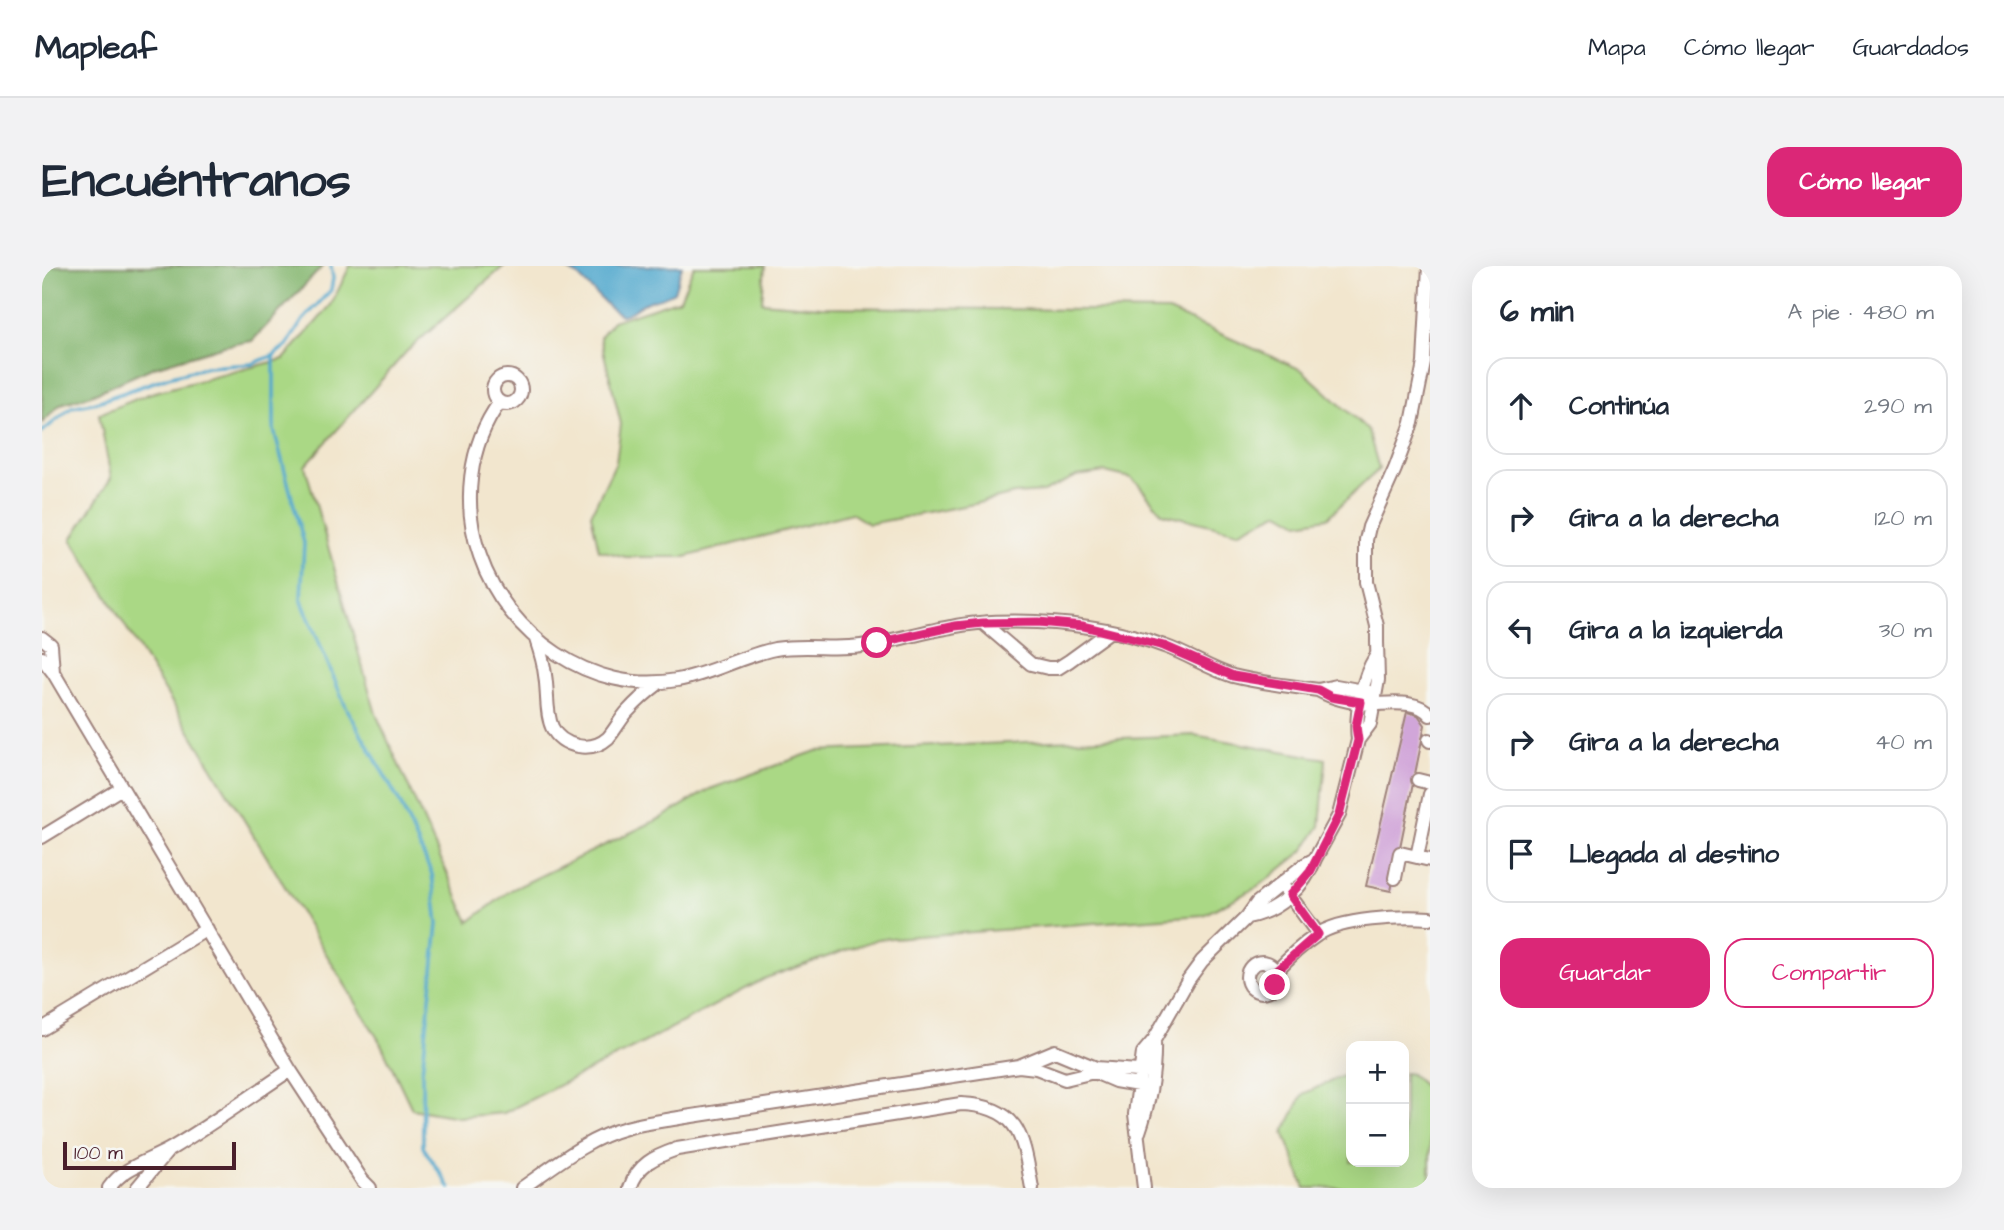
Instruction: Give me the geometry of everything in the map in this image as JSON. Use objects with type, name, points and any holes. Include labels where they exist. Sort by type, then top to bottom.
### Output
[{"type":"street","points":[[1144,1188],[1138,1132],[1147,1110],[1143,1053],[1154,1040],[1195,970],[1222,940],[1247,918],[1262,915],[1286,890],[1305,880],[1339,815],[1358,740],[1370,724],[1368,697],[1378,680],[1377,626],[1366,582],[1366,540],[1412,423],[1424,363],[1429,266]]},
{"type":"street","points":[[500,402],[479,442],[469,485],[470,509],[485,573],[509,612],[536,638],[567,660],[617,680],[638,684],[659,683],[700,674],[775,649],[858,647],[955,626],[1038,622],[1083,626],[1164,646],[1233,676],[1318,690],[1336,686],[1368,697],[1426,710],[1430,715]]},
{"type":"street","points":[[983,623],[1031,664],[1048,668],[1058,668],[1109,632]]},
{"type":"street","points":[[42,638],[51,645],[53,672]]},
{"type":"street","points":[[536,638],[546,678],[549,720],[552,729],[567,743],[583,747],[602,742],[636,702],[659,683]]},
{"type":"street","points":[[42,658],[53,672],[290,1070],[369,1188]]},
{"type":"street","points":[[42,836],[122,788]]},
{"type":"street","points":[[1424,858],[1415,834],[1427,819],[1430,794]]},
{"type":"street","points":[[1395,878],[1400,853],[1424,858]]},
{"type":"street","points":[[1286,890],[1318,934]]},
{"type":"street","points":[[1276,971],[1318,934],[1331,928],[1388,919],[1430,918]]},
{"type":"street","points":[[42,1030],[207,929]]},
{"type":"street","points":[[522,1188],[591,1142],[625,1128],[1019,1066],[1055,1051],[1096,1068],[1146,1071]]},
{"type":"street","points":[[1019,1066],[1037,1068],[1065,1079],[1094,1072],[1115,1081],[1144,1087]]},
{"type":"street","points":[[109,1188],[122,1174],[169,1149],[290,1070]]},
{"type":"street","points":[[630,1188],[638,1170],[646,1162],[677,1149],[961,1104],[984,1105],[1000,1112],[1013,1123],[1021,1140],[1032,1188]]},
{"type":"street","points":[[137,1188],[169,1149]]},
{"type":"green space","points":[[42,266],[323,266],[252,341],[224,346],[154,367],[91,395],[61,404],[42,423]]},
{"type":"green space","points":[[350,266],[504,266],[407,351],[305,466],[376,714],[469,922],[511,890],[661,818],[710,789],[816,751],[1194,735],[1326,759],[1320,826],[1303,851],[1258,887],[1203,915],[878,939],[766,978],[504,1113],[458,1117],[412,1109],[380,1042],[72,539],[111,478],[99,414],[151,393],[284,359],[331,305]]},
{"type":"green space","points":[[694,266],[765,266],[762,302],[821,307],[1169,311],[1302,370],[1368,430],[1379,469],[1327,518],[1299,523],[1280,512],[1238,532],[1162,513],[1131,478],[1105,472],[1077,476],[1043,492],[1014,494],[869,524],[851,513],[685,557],[626,557],[599,550],[591,514],[616,462],[621,424],[600,337],[613,321],[680,299]]},
{"type":"green space","points":[[1346,1074],[1346,1167],[1409,1167],[1411,1074],[1430,1091],[1430,1188],[1305,1188],[1284,1132],[1303,1094]]},
{"type":"water","points":[[561,266],[682,266],[674,292],[621,315],[578,276]]},
{"type":"building","points":[[1407,712],[1418,715],[1425,725],[1391,891],[1366,886]]},
{"type":"waterway","points":[[42,432],[72,407],[97,402],[168,377],[207,367],[252,364],[274,355],[287,345],[303,320],[331,290],[331,266]]},
{"type":"waterway","points":[[274,355],[274,430],[304,543],[301,599],[346,707],[399,801],[432,874],[438,924],[422,1072],[423,1147],[450,1188]]},
{"type":"route","points":[[877,643],[928,631],[983,623],[1038,622],[1083,626],[1164,646],[1233,676],[1318,690],[1331,697],[1361,702],[1356,726],[1358,740],[1339,815],[1310,872],[1290,895],[1318,934],[1276,971],[1275,985]]}]
